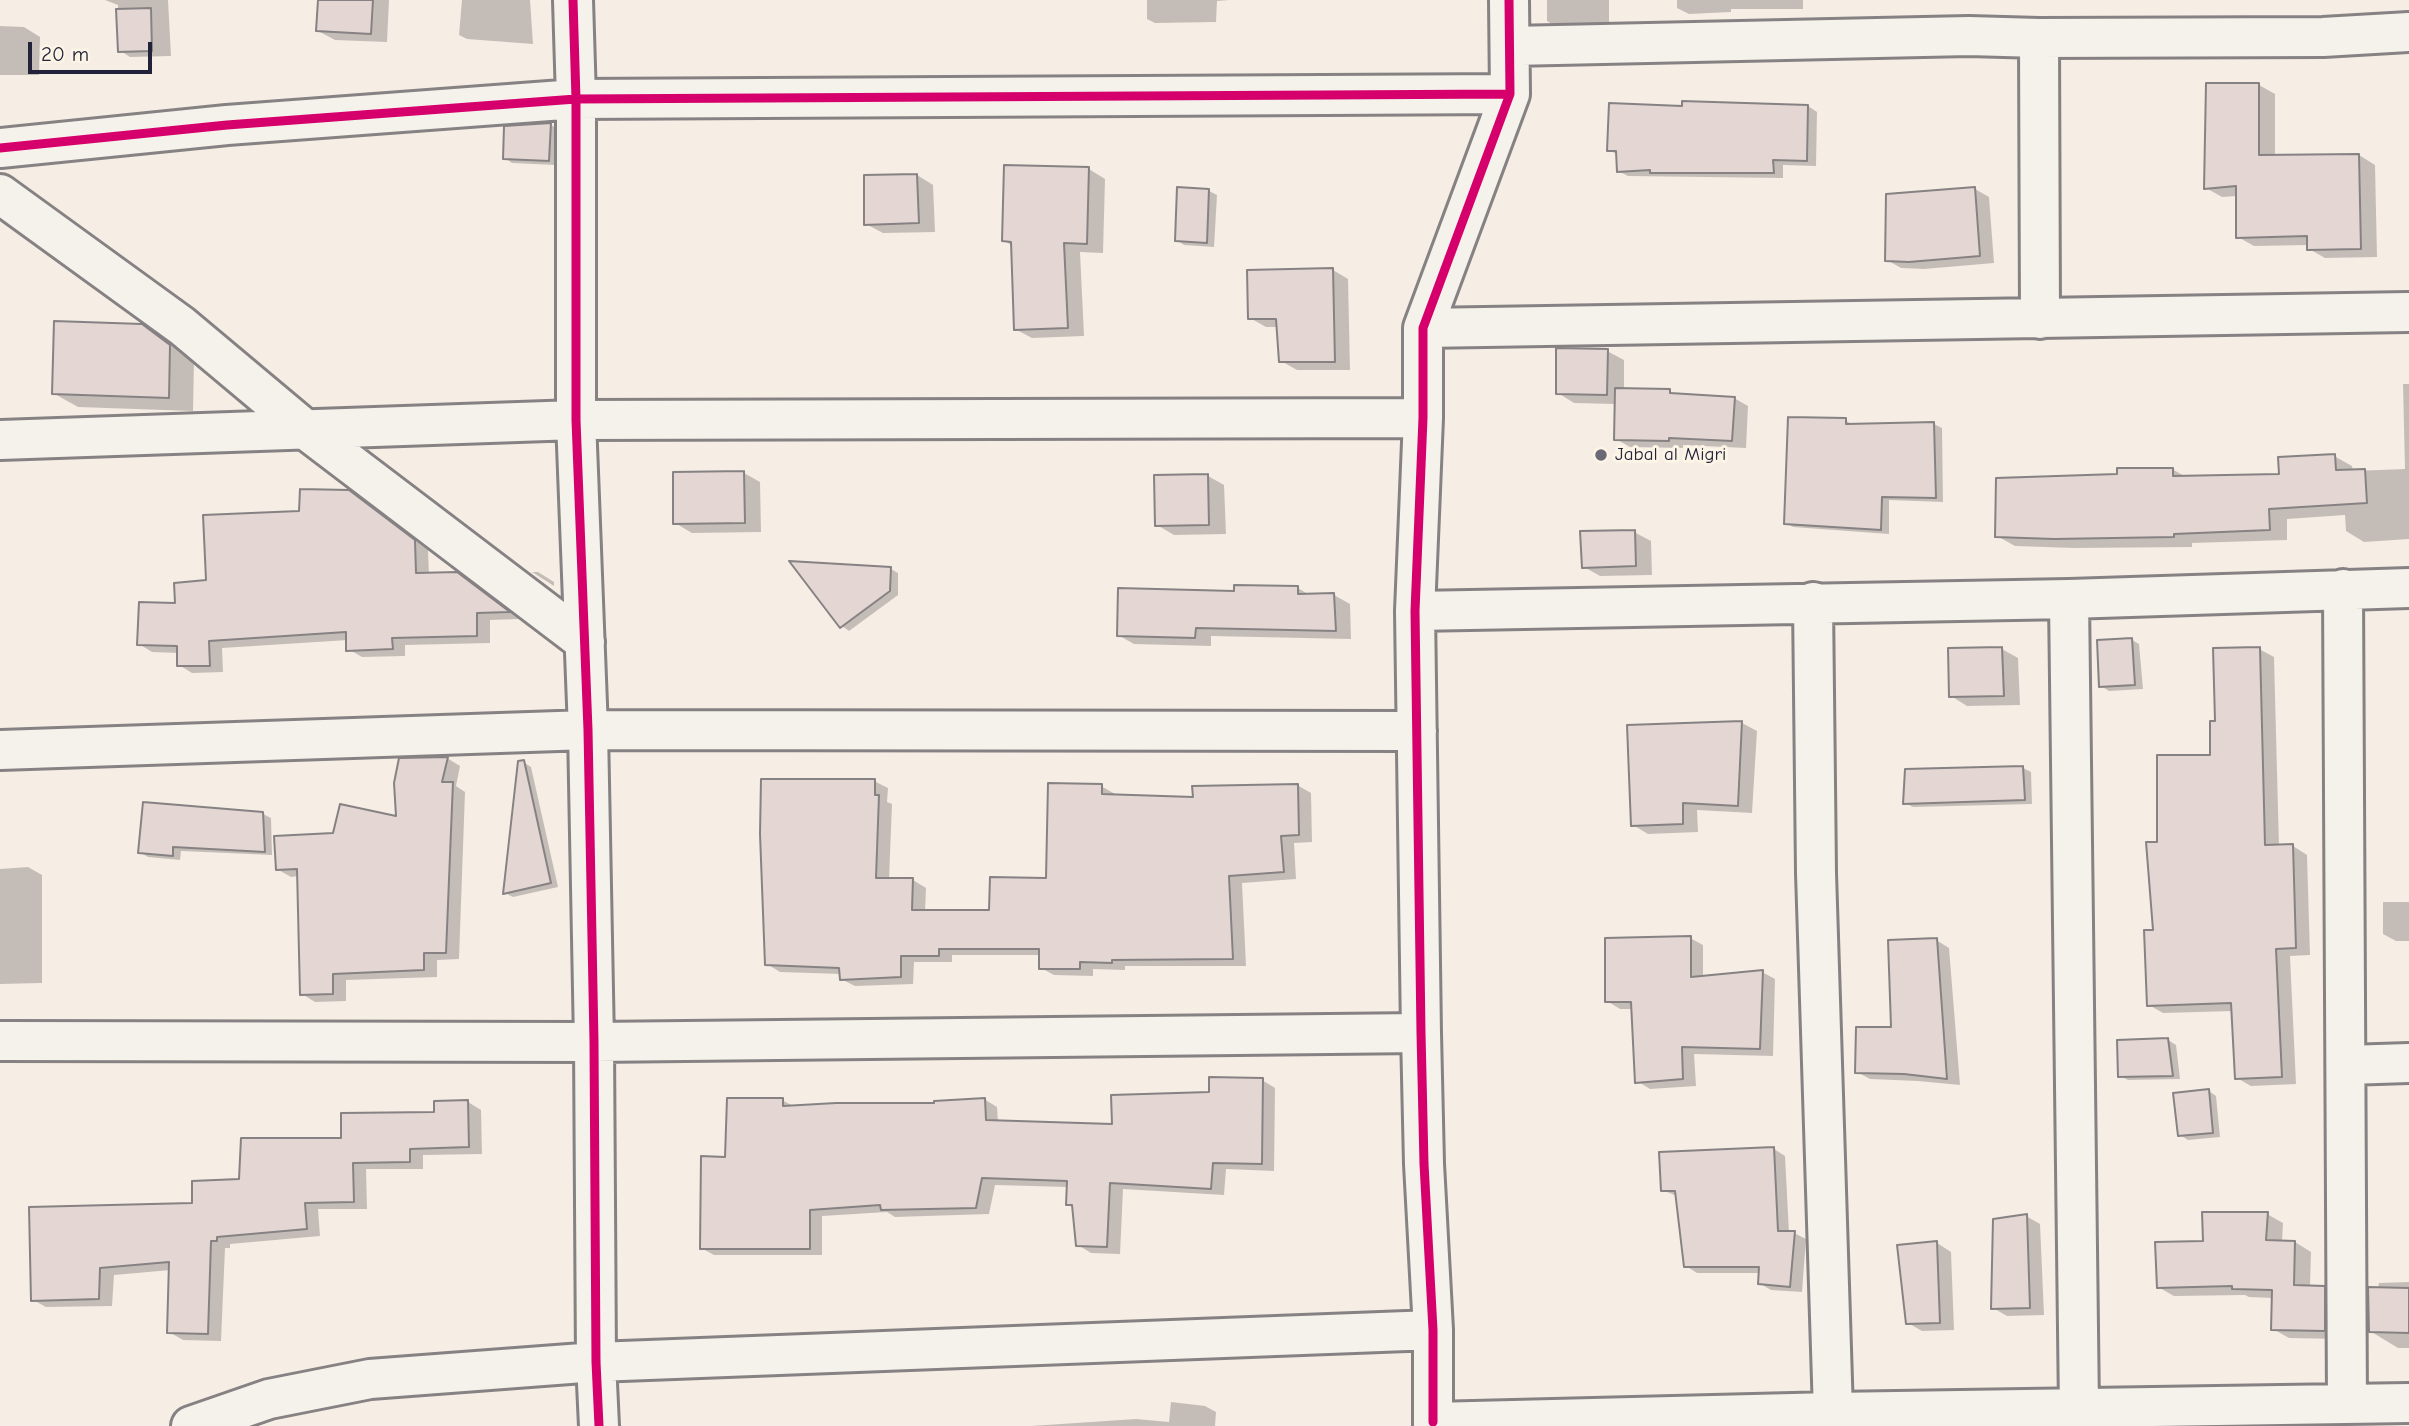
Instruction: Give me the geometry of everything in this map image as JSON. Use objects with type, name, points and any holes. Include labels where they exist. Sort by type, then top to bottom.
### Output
[{"type":"street","points":[[573,0],[576,99],[576,420],[588,730],[598,1426]]},
{"type":"street","points":[[1509,0],[1510,94],[1423,328],[1423,418],[1415,611],[1421,1033],[1424,1164],[1433,1330],[1433,1424],[1833,1412],[2409,1403]]},
{"type":"street","points":[[1511,46],[1955,37],[2323,37],[2409,32]]},
{"type":"street","points":[[2039,38],[2040,318]]},
{"type":"street","points":[[0,148],[227,125],[576,99],[1510,94]]},
{"type":"street","points":[[0,194],[182,326],[306,430],[585,642]]},
{"type":"street","points":[[1423,328],[2409,312]]},
{"type":"street","points":[[0,440],[576,420],[1423,418]]},
{"type":"street","points":[[1415,611],[2069,599],[2409,588]]},
{"type":"street","points":[[2343,589],[2347,1404]]},
{"type":"street","points":[[2069,599],[2078,1410]]},
{"type":"street","points":[[1813,602],[1816,873],[1833,1412]]},
{"type":"street","points":[[0,750],[588,730],[1417,731]]},
{"type":"street","points":[[0,1041],[594,1042],[1421,1033]]},
{"type":"street","points":[[2347,1065],[2409,1063]]},
{"type":"street","points":[[191,1426],[269,1399],[370,1379],[596,1362],[1433,1330]]},
{"type":"building","points":[[318,0],[373,0],[371,34],[316,31]]},
{"type":"building","points":[[151,8],[152,51],[118,52],[116,9]]},
{"type":"building","points":[[2206,83],[2259,83],[2259,155],[2359,154],[2361,249],[2307,250],[2307,236],[2236,238],[2236,186],[2204,189]]},
{"type":"building","points":[[1682,101],[1808,105],[1807,161],[1773,160],[1774,173],[1650,173],[1650,170],[1617,172],[1616,151],[1607,151],[1609,103],[1682,106]]},
{"type":"building","points":[[551,123],[549,161],[503,159],[504,126]]},
{"type":"building","points":[[1004,165],[1089,167],[1087,244],[1064,243],[1068,328],[1014,330],[1011,242],[1002,241]]},
{"type":"building","points":[[917,174],[919,223],[864,225],[864,175]]},
{"type":"building","points":[[1177,187],[1209,189],[1207,243],[1175,241]]},
{"type":"building","points":[[1975,187],[1980,256],[1909,262],[1885,261],[1886,194]]},
{"type":"building","points":[[1333,268],[1335,362],[1279,362],[1276,319],[1248,319],[1247,270]]},
{"type":"building","points":[[54,321],[142,324],[170,345],[169,398],[52,394]]},
{"type":"building","points":[[1556,348],[1608,349],[1607,395],[1556,394]]},
{"type":"building","points":[[1615,388],[1670,389],[1670,393],[1735,397],[1732,441],[1669,438],[1669,441],[1614,440]]},
{"type":"building","points":[[1788,417],[1846,418],[1846,424],[1934,422],[1936,498],[1882,497],[1881,530],[1784,524]]},
{"type":"building","points":[[2335,454],[2336,470],[2365,469],[2367,503],[2269,509],[2270,530],[2174,534],[2174,537],[1995,537],[1996,478],[2117,474],[2117,468],[2173,468],[2173,476],[2279,474],[2278,457]]},
{"type":"building","points":[[744,471],[745,523],[673,524],[673,472]]},
{"type":"building","points":[[1208,474],[1209,525],[1155,526],[1154,475]]},
{"type":"building","points":[[300,489],[349,490],[415,540],[416,573],[457,572],[510,612],[477,613],[477,636],[392,638],[393,649],[346,651],[346,632],[209,641],[210,666],[177,666],[177,646],[137,645],[139,602],[175,603],[174,583],[206,580],[203,515],[299,511]]},
{"type":"building","points":[[1635,530],[1636,566],[1582,568],[1580,531]]},
{"type":"building","points":[[789,561],[891,567],[890,591],[840,628]]},
{"type":"building","points":[[1234,585],[1298,586],[1298,594],[1334,593],[1336,631],[1196,628],[1195,638],[1117,636],[1118,588],[1234,591]]},
{"type":"building","points":[[2132,638],[2135,685],[2099,687],[2097,640]]},
{"type":"building","points":[[2002,647],[2004,696],[1949,697],[1948,648]]},
{"type":"building","points":[[2260,647],[2265,845],[2293,844],[2296,948],[2276,949],[2282,1077],[2235,1079],[2231,1003],[2147,1006],[2144,930],[2153,930],[2146,842],[2157,842],[2157,755],[2210,755],[2210,721],[2215,721],[2213,648]]},
{"type":"building","points":[[1742,721],[1738,806],[1683,803],[1683,824],[1631,826],[1627,725]]},
{"type":"building","points":[[448,757],[442,782],[453,782],[446,953],[424,953],[424,970],[333,974],[333,994],[300,995],[297,869],[276,870],[274,836],[333,833],[340,804],[396,816],[394,783],[399,758]]},
{"type":"building","points":[[524,760],[551,883],[503,894],[518,761]]},
{"type":"building","points":[[2023,766],[2025,800],[1903,804],[1905,769]]},
{"type":"building","points":[[761,779],[875,779],[875,795],[879,795],[876,878],[913,878],[912,910],[989,910],[990,877],[1046,878],[1048,783],[1102,784],[1102,794],[1193,797],[1192,786],[1298,784],[1299,835],[1281,836],[1284,872],[1229,876],[1233,959],[1112,960],[1112,963],[1080,962],[1080,969],[1039,969],[1039,949],[939,949],[939,956],[901,956],[901,977],[840,980],[839,968],[765,965],[760,834]]},
{"type":"building","points":[[143,802],[263,812],[265,852],[173,847],[173,856],[138,853]]},
{"type":"building","points":[[1691,936],[1691,977],[1763,970],[1760,1049],[1682,1047],[1683,1079],[1635,1083],[1631,1002],[1605,1002],[1605,938]]},
{"type":"building","points":[[1937,938],[1947,1079],[1904,1074],[1855,1073],[1856,1027],[1891,1027],[1888,940]]},
{"type":"building","points":[[2168,1038],[2173,1076],[2118,1077],[2117,1040]]},
{"type":"building","points":[[1209,1077],[1263,1078],[1262,1164],[1213,1163],[1211,1189],[1110,1183],[1107,1247],[1076,1246],[1072,1205],[1066,1205],[1067,1181],[982,1178],[976,1208],[881,1210],[880,1205],[810,1210],[810,1249],[700,1249],[701,1156],[725,1157],[727,1098],[783,1098],[783,1106],[934,1103],[985,1098],[986,1120],[1112,1124],[1111,1095],[1209,1092]]},
{"type":"building","points":[[2209,1089],[2213,1133],[2178,1136],[2173,1093]]},
{"type":"building","points":[[468,1100],[469,1147],[410,1149],[410,1162],[353,1163],[354,1202],[305,1203],[307,1229],[217,1237],[217,1241],[211,1241],[208,1334],[167,1333],[169,1262],[100,1268],[99,1299],[31,1301],[29,1207],[192,1203],[192,1181],[239,1179],[241,1138],[341,1138],[341,1113],[434,1112],[434,1101]]},
{"type":"building","points":[[1774,1147],[1778,1231],[1795,1231],[1790,1287],[1758,1284],[1759,1267],[1684,1267],[1675,1191],[1661,1191],[1659,1152]]},
{"type":"building","points":[[2202,1212],[2268,1212],[2266,1240],[2295,1241],[2294,1285],[2325,1286],[2325,1331],[2271,1330],[2272,1290],[2232,1289],[2232,1286],[2157,1288],[2155,1242],[2203,1241]]},
{"type":"building","points":[[2027,1214],[2030,1308],[1991,1309],[1993,1219]]},
{"type":"building","points":[[1937,1241],[1940,1323],[1906,1324],[1897,1245]]},
{"type":"building","points":[[2368,1287],[2409,1288],[2409,1333],[2369,1332]]},
{"type":"cycle path","points":[[573,0],[576,99],[576,420],[588,730],[599,1426]]},
{"type":"cycle path","points":[[1433,1422],[1433,1330],[1424,1164],[1421,1033],[1415,611],[1423,418],[1423,328],[1510,94],[1509,0]]},
{"type":"cycle path","points":[[0,148],[227,125],[576,99],[1510,94]]},
{"type":"place","name":"Jabal al Migri","points":[[1601,455]]}]
